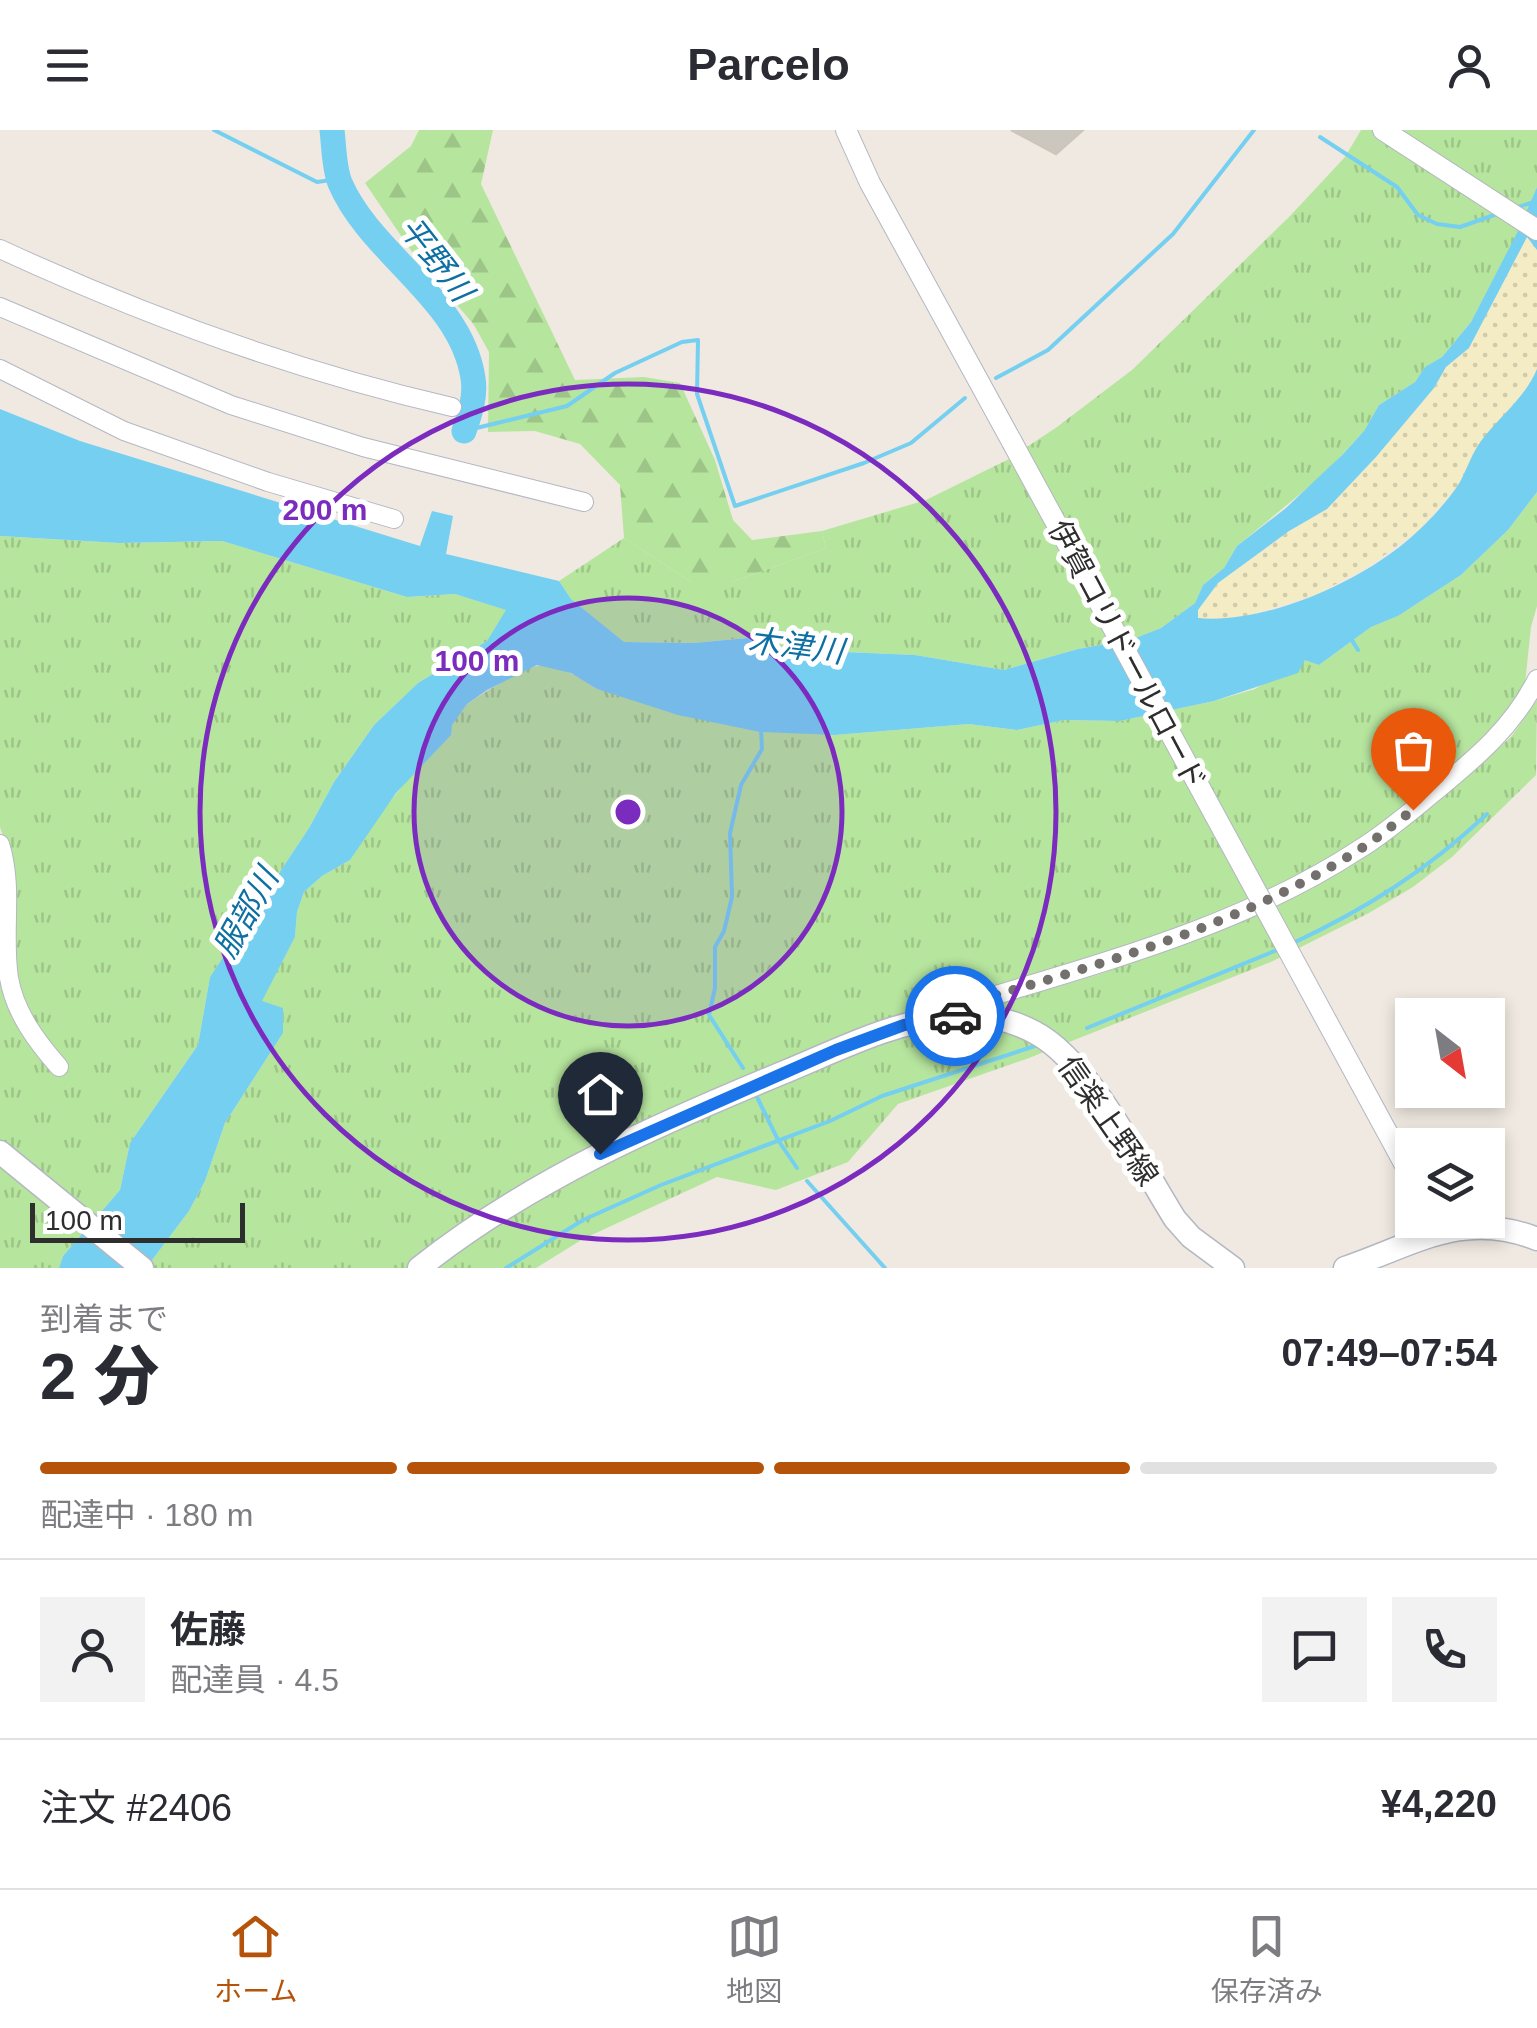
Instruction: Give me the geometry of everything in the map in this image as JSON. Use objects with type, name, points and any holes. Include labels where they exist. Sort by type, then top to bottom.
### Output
[{"type":"main road","name":"信楽上野線","points":[[419,1268],[513,1200],[657,1127],[889,1030],[932,1018],[983,1016],[1008,1021],[1037,1034],[1075,1066],[1175,1218],[1191,1237],[1233,1268]]},
{"type":"main road","points":[[0,1152],[142,1268]]},
{"type":"main road","points":[[1505,1230],[1537,1240]]},
{"type":"main road","points":[[1346,1268],[1412,1238]]},
{"type":"street","name":"伊賀コリドールロード","points":[[846,130],[870,183],[1395,1147]]},
{"type":"street","points":[[1382,130],[1537,230]]},
{"type":"street","points":[[0,249],[74,283],[239,348],[452,408]]},
{"type":"street","points":[[0,307],[231,404],[362,447],[584,502]]},
{"type":"street","points":[[0,369],[124,431],[268,482],[394,519]]},
{"type":"street","points":[[983,1016],[993,996],[1178,936],[1270,899],[1361,849],[1486,750],[1517,714],[1537,679]]},
{"type":"street","points":[[0,844],[9,886],[10,980],[36,1042],[60,1067]]},
{"type":"green space","points":[[419,130],[493,130],[481,184],[575,380],[644,377],[680,383],[715,460],[733,520],[752,540],[822,531],[826,548],[732,582],[691,582],[624,538],[620,485],[580,444],[535,431],[488,432],[489,352],[474,325],[410,249],[365,183],[411,146]]},
{"type":"green space","points":[[1361,130],[1537,130],[1537,187],[1518,233],[1471,322],[1442,357],[1425,367],[1415,382],[1379,405],[1364,431],[1322,476],[1237,546],[1224,568],[1203,585],[1195,603],[1161,628],[1133,639],[1078,649],[1004,670],[915,655],[796,650],[747,638],[694,643],[623,642],[571,599],[559,581],[624,538],[691,582],[732,582],[826,548],[822,531],[926,500],[1009,459],[1132,370],[1290,216],[1345,157]]},
{"type":"green space","points":[[1537,492],[1537,606],[1525,683],[1512,708],[1480,743],[1428,788],[1361,840],[1302,875],[1226,911],[1137,944],[829,1044],[408,1268],[146,1268],[189,1211],[205,1181],[225,1123],[283,1033],[261,1001],[295,937],[304,892],[350,860],[373,823],[467,704],[513,676],[531,668],[553,667],[597,689],[835,735],[969,724],[1017,730],[1064,720],[1120,721],[1255,689],[1305,659],[1319,665],[1371,627],[1398,616],[1461,575],[1508,530]]},
{"type":"green space","points":[[0,536],[119,543],[222,541],[407,597],[455,594],[507,610],[487,641],[418,683],[374,725],[334,782],[309,828],[210,977],[198,1045],[130,1143],[120,1190],[63,1256],[59,1268],[0,1268],[0,944],[10,858],[0,827]]},
{"type":"green space","points":[[1537,700],[1536,775],[1452,857],[1413,887],[1369,913],[1273,961],[1029,1058],[898,1104],[848,1162],[776,1190],[717,1177],[583,1239],[536,1268],[430,1268],[596,1163],[905,1033],[989,1025],[1003,1003],[1100,974],[1241,922],[1323,882],[1380,846],[1475,769],[1511,737]]},
{"type":"sand","points":[[1527,236],[1537,250],[1537,369],[1530,385],[1480,443],[1458,486],[1419,530],[1368,567],[1315,595],[1237,619],[1198,619],[1198,610],[1218,583],[1289,531],[1327,509],[1376,457],[1434,388],[1446,367],[1469,348]]},
{"type":"water","points":[[1537,187],[1537,250],[1527,237],[1469,348],[1446,367],[1434,388],[1327,509],[1289,531],[1218,583],[1198,610],[1198,618],[1255,614],[1286,606],[1346,581],[1399,547],[1452,494],[1478,446],[1519,398],[1537,369],[1537,492],[1508,530],[1461,575],[1398,616],[1371,627],[1319,665],[1305,660],[1298,673],[1214,701],[1120,721],[1064,720],[1017,730],[969,724],[835,735],[760,732],[678,715],[597,689],[571,673],[537,665],[467,704],[452,725],[451,735],[396,793],[350,860],[304,892],[295,937],[262,1001],[283,1008],[283,1033],[225,1123],[205,1181],[189,1211],[146,1268],[59,1268],[63,1256],[120,1190],[130,1143],[198,1045],[210,977],[309,828],[334,782],[374,725],[418,683],[487,641],[506,610],[455,594],[407,597],[222,541],[119,543],[0,536],[0,409],[80,441],[420,546],[432,511],[453,516],[446,554],[559,581],[571,599],[624,642],[694,643],[747,638],[796,650],[915,655],[1004,670],[1078,649],[1133,639],[1161,628],[1195,603],[1203,585],[1224,568],[1237,546],[1286,508],[1342,455],[1364,431],[1379,405],[1415,382],[1471,322]]},
{"type":"building","points":[[1011,130],[1083,130],[1056,154]]},
{"type":"waterway","points":[[214,130],[317,182],[338,179]]},
{"type":"waterway","name":"平野川","points":[[332,130],[338,177],[354,209],[434,300],[465,350],[474,391],[464,431]]},
{"type":"waterway","points":[[996,378],[1048,350],[1173,234],[1254,130]]},
{"type":"waterway","points":[[1320,137],[1397,187],[1418,215],[1437,224],[1460,227],[1497,214]]},
{"type":"waterway","points":[[1515,208],[1537,201]]},
{"type":"waterway","points":[[464,431],[567,406],[615,373],[682,342],[698,340],[697,394],[735,506],[911,443],[965,398]]},
{"type":"waterway","points":[[1350,637],[1358,650]]},
{"type":"waterway","points":[[743,1068],[709,1015],[715,988],[715,947],[724,931],[732,897],[730,833],[741,785],[762,749],[761,729]]},
{"type":"waterway","points":[[1291,944],[1394,887],[1487,814]]},
{"type":"waterway","points":[[1087,1028],[1277,950]]},
{"type":"waterway","points":[[506,1268],[583,1220],[661,1185],[830,1121],[882,1096],[1038,1045]]},
{"type":"waterway","points":[[756,1095],[797,1168]]},
{"type":"waterway","points":[[807,1181],[885,1268]]},
{"type":"way so far","points":[[955,1016],[983,1016],[993,996],[1178,936],[1270,899],[1361,849],[1413,810]]},
{"type":"route","points":[[600,1154],[836,1050],[904,1025],[955,1016]]},
{"type":"water label","name":"木津川","points":[[796,646]]},
{"type":"water label","name":"服部川","points":[[246,913]]}]
